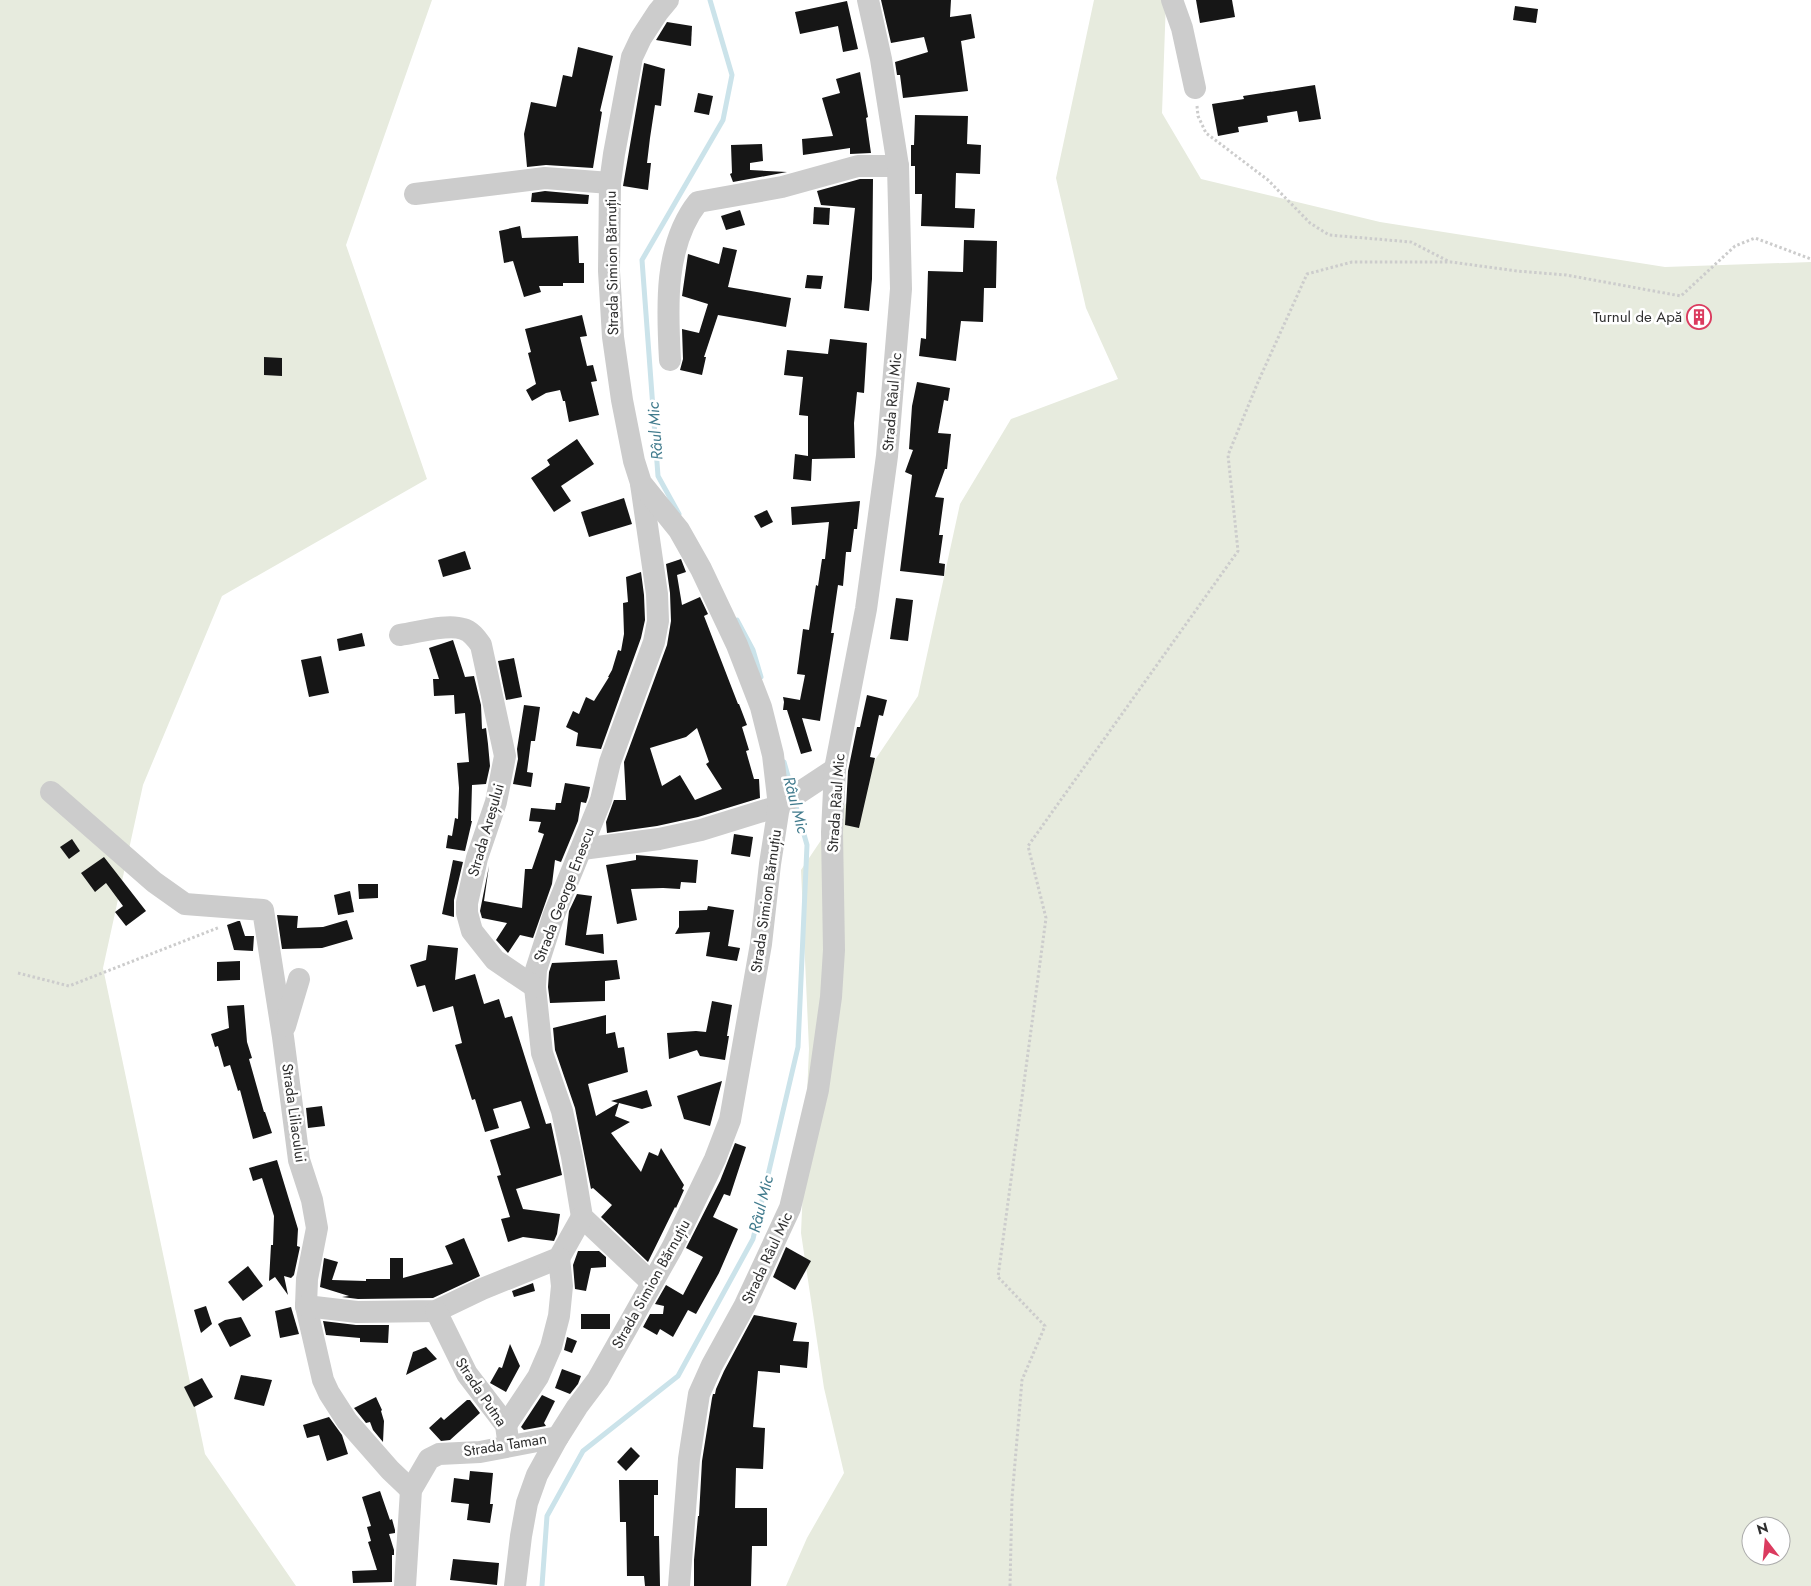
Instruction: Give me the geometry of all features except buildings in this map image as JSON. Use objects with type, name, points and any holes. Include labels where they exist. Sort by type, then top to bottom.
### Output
[{"type":"street","name":"Strada Simion Bărnuțiu","points":[[515,1586],[520,1536],[537,1475],[558,1437],[598,1379],[690,1214],[730,1120],[761,944],[770,864],[784,803],[761,706],[737,645],[701,569],[679,530],[641,483],[634,461],[622,400],[613,337],[609,271],[610,183],[632,57],[640,38],[668,0]]},
{"type":"street","name":"Strada Râul Mic","points":[[679,1586],[690,1459],[699,1394],[712,1365],[745,1305],[790,1208],[818,1090],[831,997],[833,969],[832,840],[835,769],[866,610],[887,456],[901,289],[898,166],[881,59],[868,0]]},
{"type":"street","points":[[1172,0],[1182,28],[1195,88]]},
{"type":"street","points":[[670,360],[667,312],[672,266],[678,239],[690,213],[698,202],[782,187],[858,166],[898,166]]},
{"type":"street","points":[[415,194],[545,178],[610,183]]},
{"type":"street","name":"Strada George Enescu","points":[[582,1217],[562,1111],[542,1053],[535,987],[536,970],[553,917],[601,800],[610,762],[654,642],[658,621],[657,594],[641,483]]},
{"type":"street","name":"Strada Areșului","points":[[400,636],[452,627],[464,629],[473,634],[481,644],[505,756],[496,802],[477,858],[467,913],[472,931],[495,960],[535,987]]},
{"type":"street","points":[[582,849],[659,840],[702,830],[784,803],[835,769]]},
{"type":"street","name":"Strada Liliacului","points":[[51,792],[176,899],[185,904],[263,910],[283,1037],[299,1160],[312,1200],[317,1228],[307,1279],[306,1306],[323,1380],[329,1393],[347,1420],[390,1470],[411,1490]]},
{"type":"street","points":[[283,1037],[299,979]]},
{"type":"street","points":[[507,1436],[538,1377],[551,1347],[560,1316],[562,1286],[559,1258],[582,1217],[652,1283]]},
{"type":"street","points":[[306,1306],[357,1312],[436,1312],[482,1289],[559,1258]]},
{"type":"street","name":"Strada Putna","points":[[436,1312],[466,1374],[507,1436]]},
{"type":"street","name":"Strada Taman","points":[[411,1490],[429,1459],[439,1454],[480,1452],[507,1436],[558,1437]]},
{"type":"street","points":[[405,1586],[411,1490]]},
{"type":"path","points":[[1195,88],[1198,116],[1206,134],[1268,180],[1310,223],[1329,235],[1411,242],[1451,262]]},
{"type":"path","points":[[1010,1586],[1012,1498],[1022,1380],[1044,1326],[998,1277],[1046,918],[1028,846],[1238,551],[1228,455],[1258,382],[1307,274],[1352,262],[1451,262],[1517,271],[1566,275],[1681,296],[1735,246],[1755,238],[1811,258]]},
{"type":"path","points":[[18,973],[69,986],[226,924]]},
{"type":"shaded area","points":[[0,0],[432,0],[346,245],[427,479],[222,596],[143,785],[103,968],[205,1454],[296,1586],[0,1586]]},
{"type":"shaded area","points":[[1094,0],[1166,0],[1162,113],[1201,179],[1380,222],[1665,267],[1811,262],[1811,1586],[786,1586],[807,1538],[844,1473],[824,1388],[801,1233],[809,1049],[801,870],[918,696],[960,504],[1011,419],[1118,379],[1086,308],[1056,178]]},
{"type":"waterway","name":"Râul Mic","points":[[679,514],[658,476],[642,260],[723,120],[732,75],[710,0]]},
{"type":"waterway","name":"Râul Mic","points":[[737,620],[753,650],[761,677]]},
{"type":"waterway","name":"Râul Mic","points":[[784,762],[792,790]]},
{"type":"waterway","name":"Râul Mic","points":[[542,1586],[547,1516],[583,1451],[678,1376],[753,1239],[798,1047],[807,845],[795,803]]},
{"type":"place","name":"Turnul de Apă","points":[[1699,317]]}]
